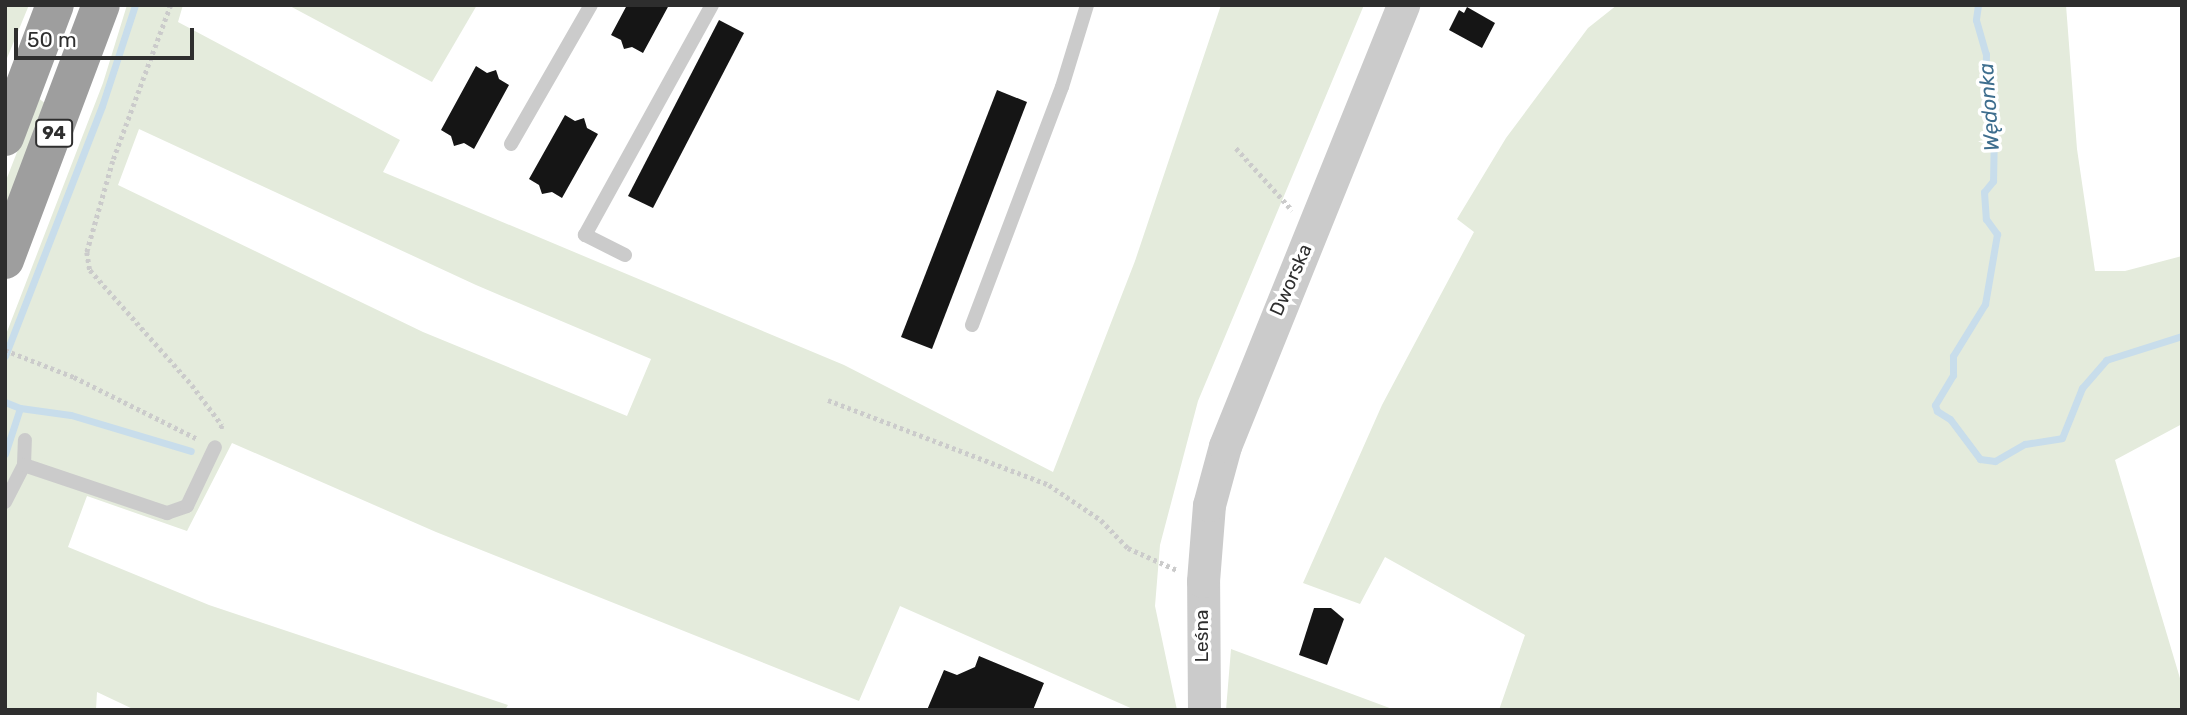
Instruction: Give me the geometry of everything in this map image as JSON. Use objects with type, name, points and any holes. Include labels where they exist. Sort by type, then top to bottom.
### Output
[{"type":"highway","name":"94","points":[[5,137],[55,5]]},
{"type":"highway","name":"94","points":[[5,260],[101,5]]},
{"type":"street","name":"Dworska","points":[[1204,572],[1209,505],[1225,446],[1255,363],[1312,233],[1403,5]]},
{"type":"street","name":"Leśna","points":[[1204,572],[1204,710]]},
{"type":"lane","points":[[510,144],[591,5]]},
{"type":"lane","points":[[625,255],[585,235],[712,5]]},
{"type":"lane","points":[[972,325],[1062,87],[1087,5]]},
{"type":"lane","points":[[5,502],[24,466],[25,440]]},
{"type":"lane","points":[[24,466],[167,513],[187,506],[215,447]]},
{"type":"path","points":[[5,350],[74,377],[215,447],[222,425],[90,270],[87,252],[113,161],[171,5]]},
{"type":"path","points":[[1236,148],[1312,233]]},
{"type":"path","points":[[828,400],[1049,485],[1101,520],[1128,548],[1204,572]]},
{"type":"green space","points":[[5,5],[29,5],[5,63]]},
{"type":"green space","points":[[127,5],[183,5],[178,22],[400,140],[383,172],[844,365],[1053,472],[1135,261],[1221,5],[1364,5],[1198,401],[1160,545],[1155,606],[1177,710],[1135,710],[900,606],[859,701],[436,532],[232,443],[187,531],[87,496],[68,547],[209,605],[508,705],[505,710],[135,710],[97,692],[96,710],[5,710],[5,337],[103,83]],"holes":[[[139,129],[476,285],[651,359],[627,416],[423,332],[118,185]]]},
{"type":"green space","points":[[288,5],[477,5],[432,82]]},
{"type":"green space","points":[[1617,5],[2066,5],[2077,149],[2095,271],[2125,271],[2182,256],[2182,424],[2115,460],[2182,685],[2182,710],[1499,710],[1525,635],[1385,557],[1360,604],[1303,583],[1382,405],[1474,232],[1457,219],[1506,138],[1588,28]]},
{"type":"green space","points":[[38,98],[49,106],[5,218],[5,183]]},
{"type":"green space","points":[[1231,649],[1395,710],[1226,710]]},
{"type":"building","points":[[627,5],[669,5],[643,53],[632,47],[624,49],[621,40],[611,35]]},
{"type":"building","points":[[1467,7],[1495,23],[1482,48],[1449,30],[1459,10],[1464,13]]},
{"type":"building","points":[[719,20],[744,33],[653,208],[628,196]]},
{"type":"building","points":[[476,66],[487,73],[496,70],[499,79],[509,85],[474,149],[464,143],[454,146],[451,136],[441,130]]},
{"type":"building","points":[[997,90],[1027,102],[932,349],[901,337]]},
{"type":"building","points":[[565,115],[575,121],[584,118],[587,128],[598,134],[562,198],[552,192],[542,194],[539,185],[529,179]]},
{"type":"building","points":[[1314,608],[1331,608],[1344,619],[1327,665],[1299,655]]},
{"type":"building","points":[[979,656],[1044,683],[1033,710],[927,710],[944,670],[957,675],[975,667]]},
{"type":"waterway","points":[[5,356],[102,106],[135,5]]},
{"type":"waterway","name":"Wędonka","points":[[1978,5],[1976,20],[1986,54],[1985,102],[1994,131],[1993,181],[1984,192],[1986,219],[1997,234],[1985,304],[1953,356],[1953,375],[1935,405],[1937,411],[1950,419],[1980,459],[1995,461],[2025,444],[2062,438],[2082,388],[2106,360],[2182,336]]},
{"type":"waterway","points":[[5,402],[20,408],[5,454]]},
{"type":"waterway","points":[[20,408],[71,415],[191,451]]}]
